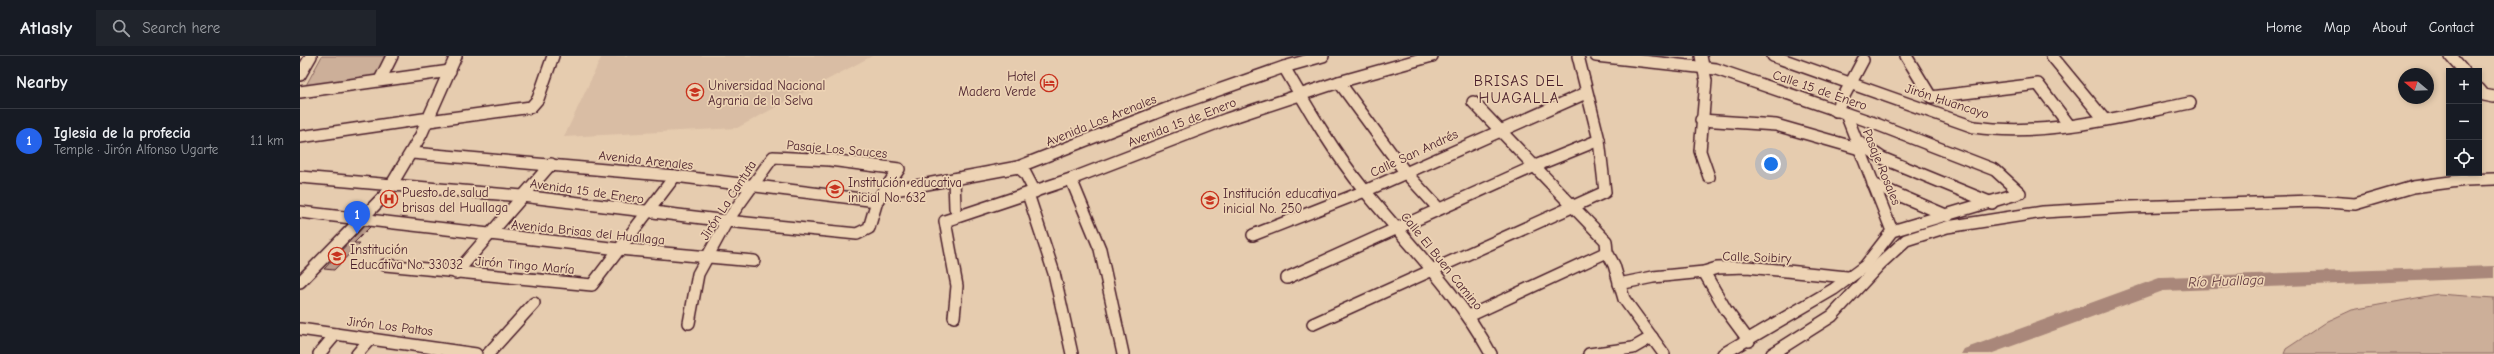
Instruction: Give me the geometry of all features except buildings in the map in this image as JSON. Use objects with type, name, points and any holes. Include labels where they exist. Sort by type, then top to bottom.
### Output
[{"type":"street","points":[[300,75],[311,56]]},
{"type":"street","points":[[380,80],[392,56]]},
{"type":"street","points":[[300,282],[361,221],[391,186],[412,153],[429,120],[456,56]]},
{"type":"street","points":[[300,137],[531,107],[535,104],[553,56]]},
{"type":"street","name":"Avenida Los Arenales","points":[[884,192],[1018,167],[1176,105],[1284,67],[1324,56]]},
{"type":"street","name":"Avenida 15 de Enero","points":[[954,317],[957,286],[945,221],[1071,179],[1226,119],[1339,82],[1432,56]]},
{"type":"street","points":[[1313,324],[1605,192],[1599,140],[1586,93],[1578,56]]},
{"type":"street","name":"Calle 15 de Enero","points":[[1596,56],[1702,61],[1841,112],[1995,170],[2005,177],[2020,193],[1992,203]]},
{"type":"street","name":"Jirón Huancayo","points":[[1772,56],[1974,127],[1990,130],[2058,128],[2104,118],[2190,104]]},
{"type":"street","points":[[1906,56],[1931,97],[2038,84],[2069,125]]},
{"type":"street","points":[[2052,56],[2104,118]]},
{"type":"street","points":[[2451,56],[2461,68]]},
{"type":"street","points":[[1841,112],[1863,60]]},
{"type":"street","points":[[1702,61],[1706,81],[1701,120],[1700,151],[1709,177]]},
{"type":"street","name":"Calle El Buen Camino","points":[[1284,67],[1318,125],[1365,191],[1469,316],[1491,354]]},
{"type":"street","points":[[300,92],[450,71]]},
{"type":"street","points":[[1339,82],[1405,172],[1439,209]]},
{"type":"street","name":"Calle San Andrés","points":[[1253,235],[1365,191],[1499,130],[1586,93]]},
{"type":"street","points":[[2482,93],[2484,95],[2494,97]]},
{"type":"street","points":[[1474,102],[1606,241],[1607,252],[1614,265],[1624,299],[1664,354]]},
{"type":"street","name":"Pasaje Rosales","points":[[1841,112],[1858,145],[1892,231]]},
{"type":"street","points":[[1701,120],[1776,124],[1858,145],[1882,158],[1992,203]]},
{"type":"street","points":[[1287,278],[1535,166],[1599,140]]},
{"type":"street","name":"Avenida Arenales","points":[[412,153],[675,176],[877,201]]},
{"type":"street","name":"Pasaje Los Sauces","points":[[773,157],[830,160],[899,169],[884,192]]},
{"type":"street","name":"Jirón La Cantuta","points":[[689,324],[697,278],[706,258],[727,222],[773,157]]},
{"type":"street","points":[[456,273],[551,164]]},
{"type":"street","points":[[1018,167],[1025,173],[1050,254],[1066,314],[1072,354]]},
{"type":"street","points":[[619,249],[675,176]]},
{"type":"street","name":"Avenida 15 de Enero","points":[[300,177],[391,186],[522,196],[727,222],[857,234],[869,228],[877,201]]},
{"type":"street","points":[[954,179],[955,208]]},
{"type":"street","points":[[1071,179],[1100,249],[1123,354]]},
{"type":"street","points":[[1772,354],[1832,316],[1880,264],[1906,240],[1947,227],[2043,212],[2130,207],[2315,201],[2355,204],[2413,187],[2466,180],[2494,179]]},
{"type":"street","points":[[1873,184],[1948,216]]},
{"type":"street","points":[[877,201],[884,192]]},
{"type":"street","points":[[1723,354],[1749,340],[1834,288],[1847,277],[1865,266],[1892,231],[1907,225],[1948,216],[1992,203]]},
{"type":"street","name":"Avenida Brisas del Huallaga","points":[[300,212],[361,221],[488,235],[706,258],[754,261]]},
{"type":"street","name":"Jirón Tingo María","points":[[386,265],[592,285],[619,249]]},
{"type":"street","points":[[1469,316],[1607,252]]},
{"type":"street","name":"Calle Soibiry","points":[[1619,284],[1653,277],[1704,272],[1717,268],[1747,267],[1847,277]]},
{"type":"street","points":[[1704,272],[1726,310],[1749,340]]},
{"type":"street","points":[[488,354],[534,303]]},
{"type":"street","name":"Jirón Los Paltos","points":[[300,329],[476,354]]},
{"type":"street","points":[[319,354],[336,334]]},
{"type":"street","points":[[1589,354],[1633,348],[1652,337]]},
{"type":"street","points":[[357,354],[371,338]]},
{"type":"shaded area","points":[[322,56],[393,56],[382,78],[304,89]]},
{"type":"shaded area","name":"Universidad Nacional Agraria de la Selva","points":[[602,56],[872,56],[737,128],[564,137]]},
{"type":"shaded area","points":[[2438,294],[2494,298],[2494,354],[2284,354],[2286,349],[2328,321],[2352,310]]},
{"type":"waterway","name":"Río Huallaga","points":[[1970,354],[2162,284],[2494,272]]},
{"type":"place","name":"Hotel Madera Verde","points":[[1049,83]]},
{"type":"place","name":"Universidad Nacional Agraria de la Selva","points":[[695,92]]},
{"type":"place","name":"Institución educativa inicial No. 632","points":[[835,189]]},
{"type":"place","name":"Puesto de salud brisas del Huallaga","points":[[389,199]]},
{"type":"place","name":"Institución educativa inicial No. 250","points":[[1210,200]]},
{"type":"place","name":"Iglesia de la profecia","points":[[357,234]]},
{"type":"place","name":"Institución Educativa No. 33032","points":[[337,256]]},
{"type":"district","name":"BRISAS DEL HUAGALLA","points":[[1519,90]]}]
